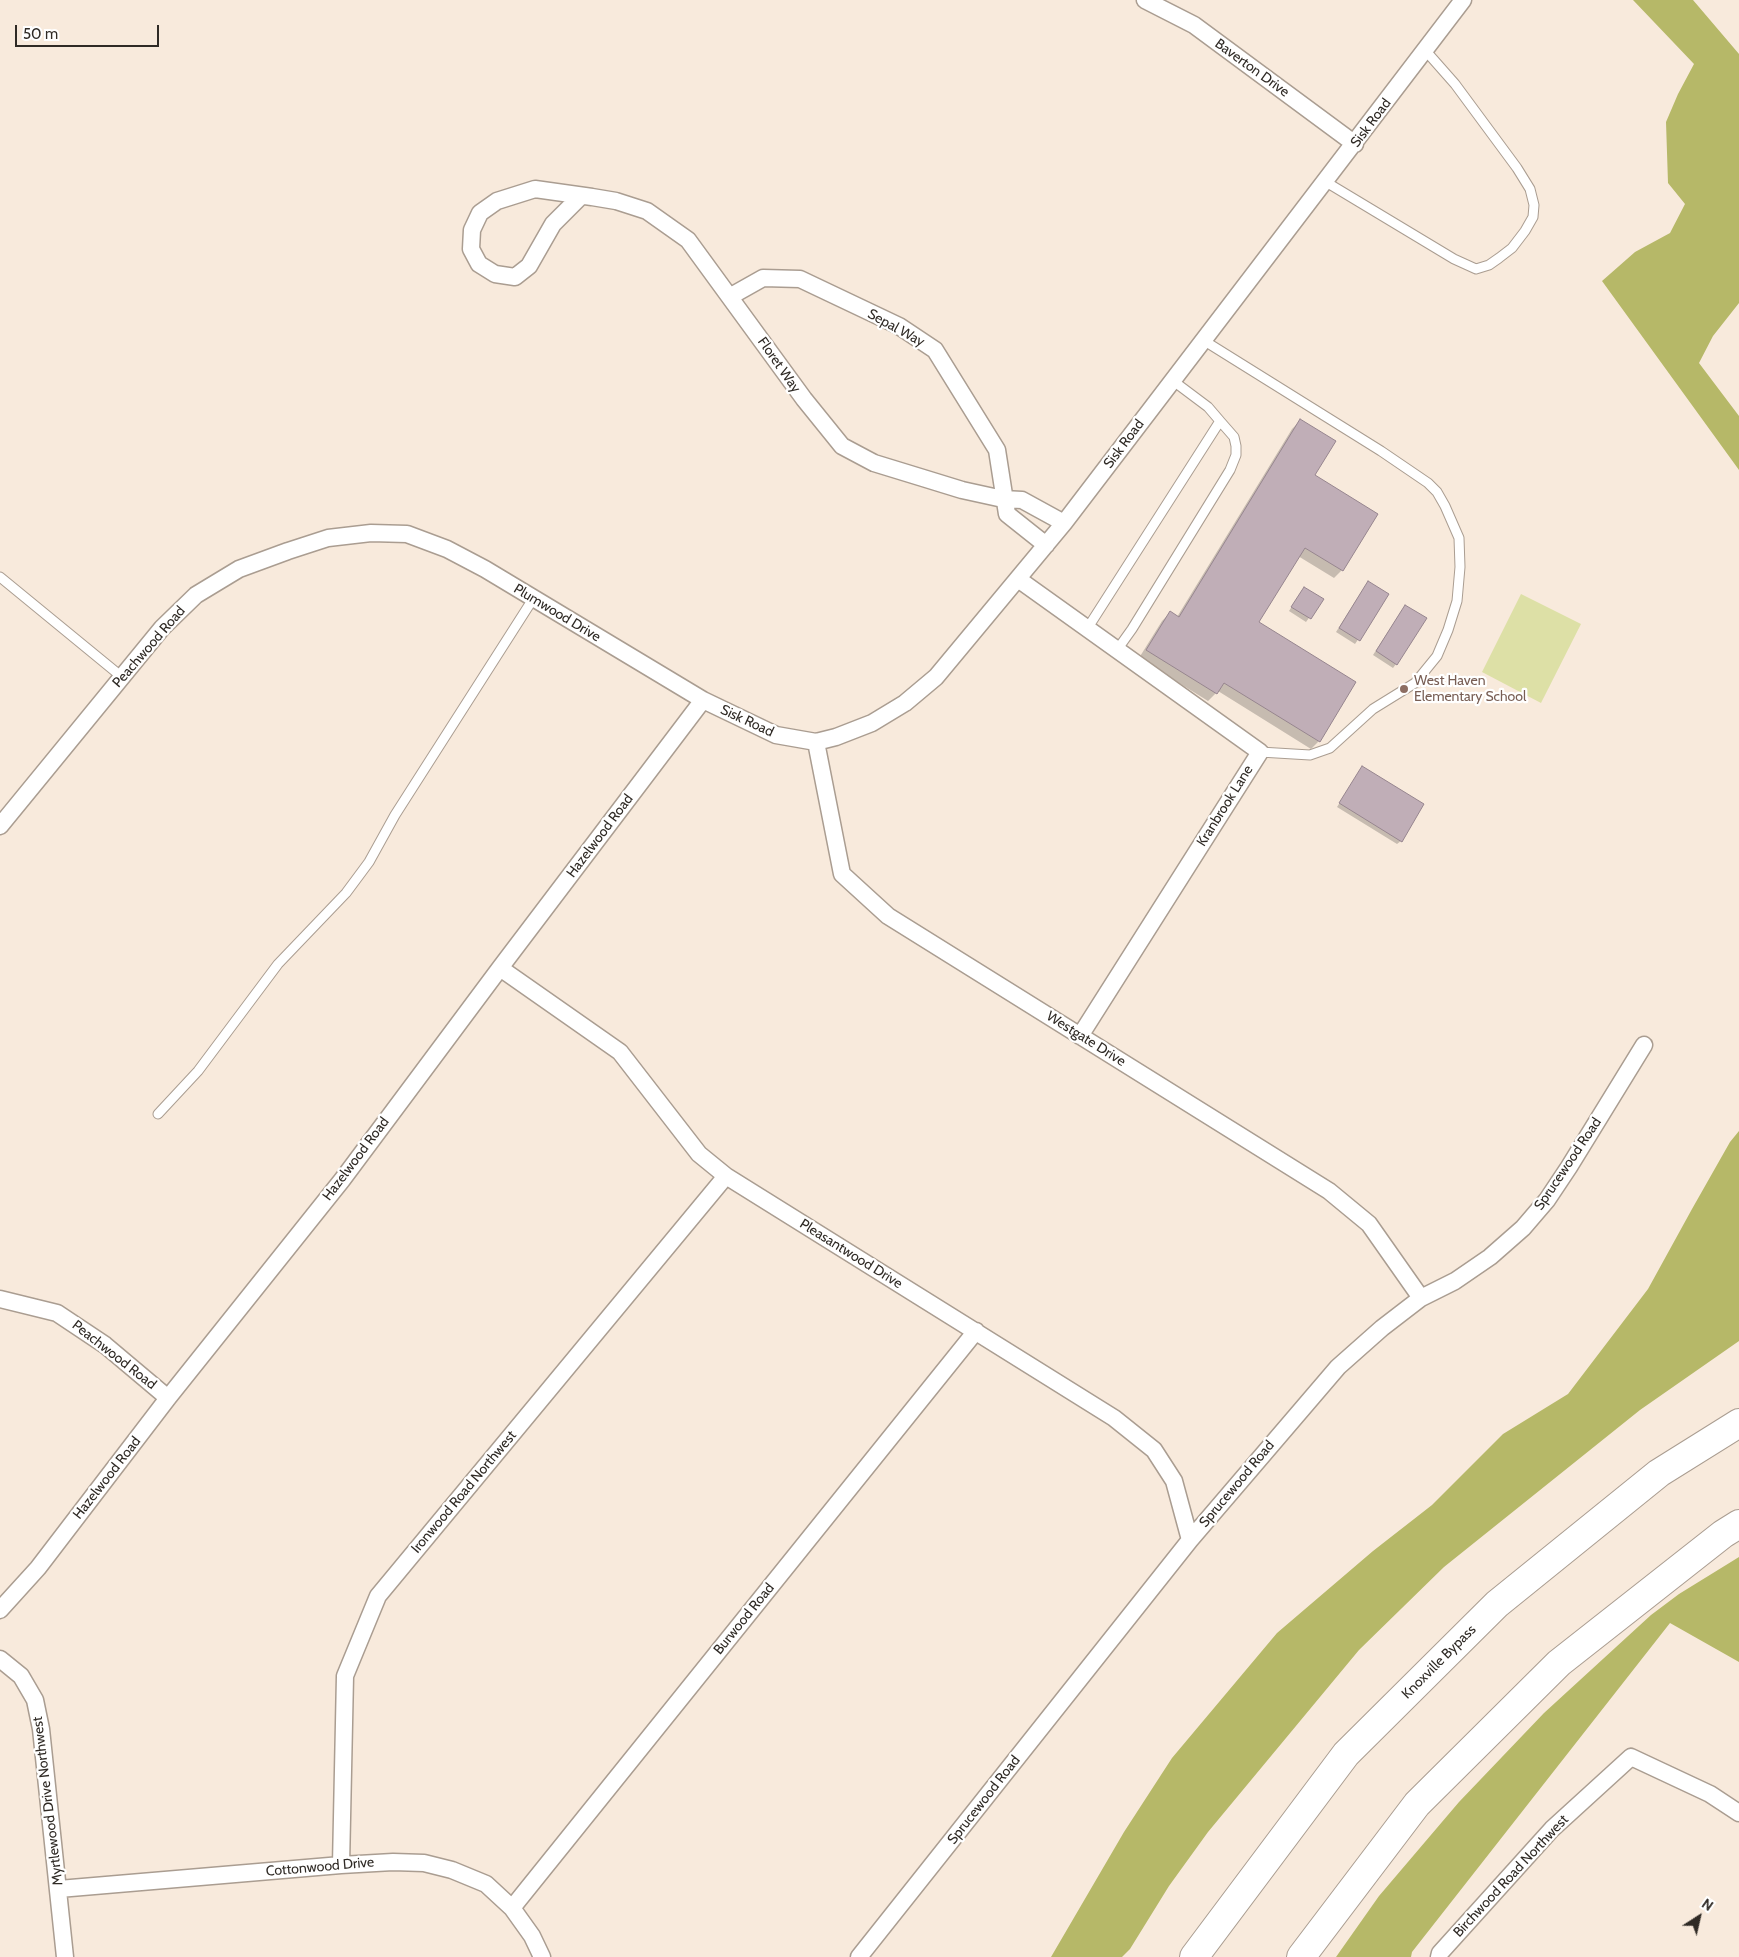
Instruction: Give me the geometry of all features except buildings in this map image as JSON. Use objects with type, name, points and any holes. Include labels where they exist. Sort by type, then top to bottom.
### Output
[{"type":"highway","name":"Knoxville Bypass","points":[[1194,1957],[1346,1754],[1497,1604],[1659,1473],[1739,1423]]},
{"type":"highway","points":[[1301,1957],[1417,1804],[1559,1663],[1723,1534],[1739,1524]]},
{"type":"street","name":"Baverton Drive","points":[[1145,0],[1194,25],[1356,144]]},
{"type":"street","name":"Sisk Road","points":[[703,700],[776,735],[816,742],[836,737],[872,723],[905,703],[936,676],[1064,523],[1172,380],[1356,144],[1464,0]]},
{"type":"street","name":"Floret Way","points":[[581,196],[553,224],[528,266],[515,277],[496,274],[479,264],[471,250],[472,230],[480,213],[498,201],[535,190],[581,196],[616,202],[648,211],[688,240],[731,296],[804,400],[842,446],[874,463],[962,490],[1003,499],[1022,500],[1064,523]]},
{"type":"street","name":"Sepal Way","points":[[731,296],[763,278],[800,279],[899,326],[935,350],[997,450],[1003,499]]},
{"type":"street","points":[[1003,499],[1007,514],[1046,546]]},
{"type":"street","name":"Peachwood Road","points":[[0,826],[162,628],[196,595],[239,569],[328,538],[371,533],[407,534]]},
{"type":"street","name":"Plumwood Drive","points":[[407,534],[447,549],[703,700]]},
{"type":"street","name":"Kranbrook Lane","points":[[1018,579],[1260,752],[1080,1036]]},
{"type":"street","name":"Hazelwood Road","points":[[0,1610],[38,1568],[168,1398],[342,1180],[703,700]]},
{"type":"street","name":"Westgate Drive","points":[[816,742],[842,874],[888,916],[1328,1191],[1369,1224],[1421,1298]]},
{"type":"street","name":"Pleasantwood Drive","points":[[500,968],[620,1052],[699,1154],[726,1176],[1114,1418],[1154,1450],[1174,1481],[1190,1540]]},
{"type":"street","name":"Sprucewood Road","points":[[859,1957],[1190,1540],[1338,1367],[1382,1328],[1421,1298],[1455,1281],[1490,1257],[1523,1228],[1547,1200],[1570,1167],[1644,1045]]},
{"type":"street","name":"Ironwood Road Northwest","points":[[341,1865],[345,1676],[378,1596],[726,1176]]},
{"type":"street","name":"Peachwood Road","points":[[0,1299],[57,1313],[105,1344],[168,1398]]},
{"type":"street","name":"Burwood Road","points":[[512,1908],[976,1331]]},
{"type":"street","name":"Myrtlewood Drive Northwest","points":[[0,1659],[21,1676],[35,1700],[41,1729],[65,1957]]},
{"type":"street","name":"Birchwood Road Northwest","points":[[1439,1957],[1440,1953],[1552,1829],[1631,1757],[1710,1794],[1739,1813]]},
{"type":"street","name":"Cottonwood Drive","points":[[59,1889],[341,1865],[393,1862],[424,1863],[452,1870],[486,1884],[512,1908],[532,1936],[542,1957]]},
{"type":"lane","points":[[1326,182],[1454,260],[1476,269],[1489,266],[1512,248],[1525,231],[1532,217],[1534,205],[1530,189],[1456,84],[1425,50]]},
{"type":"lane","points":[[1203,340],[1381,451],[1428,483],[1437,492],[1445,506],[1459,538],[1460,567],[1457,601],[1448,630],[1437,656],[1414,683],[1373,709],[1330,748],[1310,755],[1260,752]]},
{"type":"lane","points":[[1117,650],[1132,629],[1230,470],[1236,455],[1234,437],[1208,407],[1172,380]]},
{"type":"lane","points":[[1087,629],[1220,421]]},
{"type":"lane","points":[[0,577],[122,677]]},
{"type":"lane","points":[[158,1114],[198,1071],[278,964],[346,894],[369,862],[395,815],[533,599]]},
{"type":"green space","points":[[1633,0],[1693,0],[1739,54],[1739,303],[1713,336],[1699,363],[1739,416],[1739,470],[1602,281],[1635,252],[1670,233],[1685,204],[1668,183],[1666,122],[1694,64]]},
{"type":"green space","points":[[1521,594],[1581,624],[1541,703],[1482,672]]},
{"type":"green space","points":[[1739,1131],[1739,1341],[1640,1410],[1444,1567],[1359,1650],[1208,1832],[1169,1886],[1130,1949],[1122,1957],[1051,1957],[1124,1832],[1172,1758],[1277,1633],[1373,1551],[1432,1505],[1503,1434],[1568,1394],[1648,1289],[1730,1142]]},
{"type":"green space","points":[[1739,1557],[1739,1662],[1670,1623],[1412,1952],[1411,1957],[1336,1957],[1379,1896],[1459,1802],[1544,1713],[1651,1615],[1679,1594]]},
{"type":"place","name":"West Haven Elementary School","points":[[1404,689]]}]
